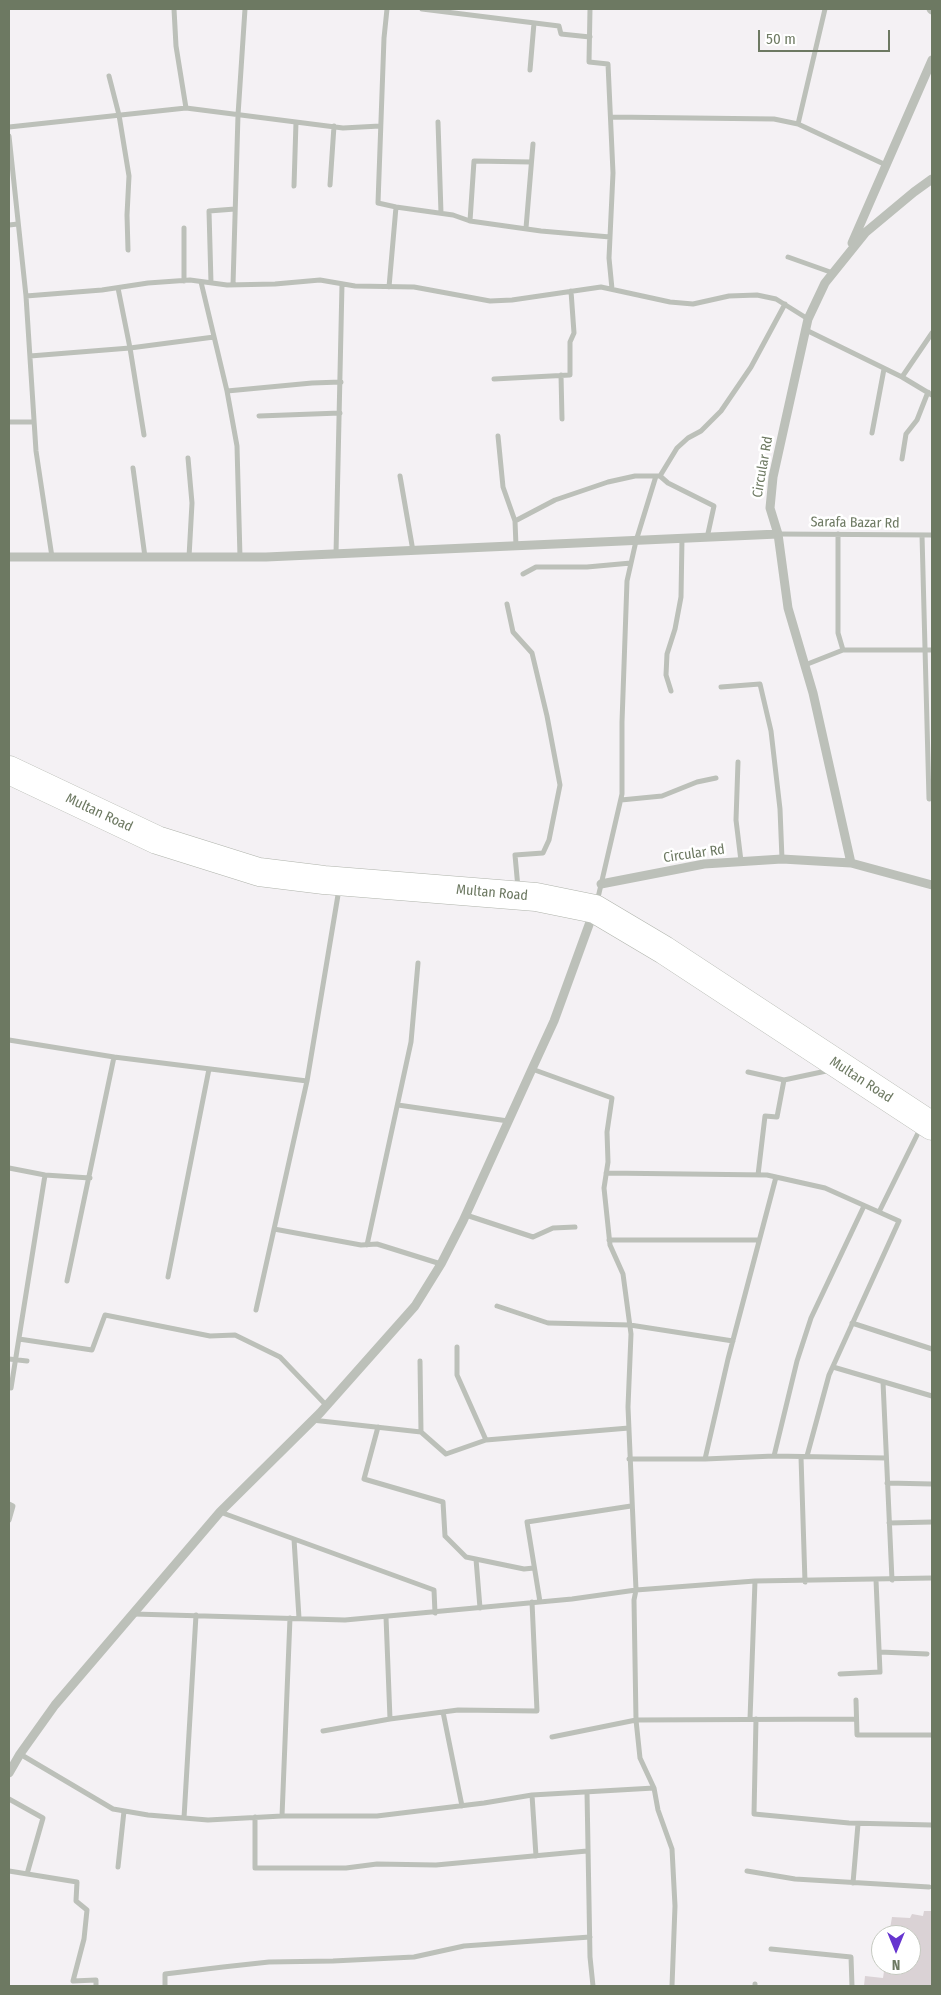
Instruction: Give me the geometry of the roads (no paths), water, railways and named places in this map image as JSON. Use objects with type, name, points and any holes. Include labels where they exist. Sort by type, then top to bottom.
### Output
[{"type":"main road","name":"Multan Road","points":[[9,770],[157,840],[259,872],[340,881],[536,897],[598,897],[664,950],[928,1124]]},
{"type":"street","points":[[174,9],[176,46],[186,108]]},
{"type":"street","points":[[233,285],[238,115],[245,9]]},
{"type":"street","points":[[387,9],[384,38],[378,203],[453,215],[470,221],[610,238]]},
{"type":"street","points":[[422,9],[560,26],[561,34],[590,37]]},
{"type":"street","points":[[590,9],[590,62],[608,64],[613,173],[609,258],[612,289]]},
{"type":"street","points":[[798,124],[825,9]]},
{"type":"street","points":[[530,70],[534,23]]},
{"type":"street","points":[[848,254],[932,60]]},
{"type":"street","points":[[109,76],[119,115],[129,176],[128,250]]},
{"type":"street","points":[[9,127],[186,108],[334,126],[380,126]]},
{"type":"street","points":[[611,117],[774,119],[798,124],[886,165]]},
{"type":"street","points":[[294,186],[296,122]]},
{"type":"street","points":[[438,122],[441,213]]},
{"type":"street","points":[[330,184],[334,126]]},
{"type":"street","points":[[9,136],[26,296],[36,451],[52,557]]},
{"type":"street","points":[[526,228],[533,144]]},
{"type":"street","points":[[470,221],[474,160],[531,162]]},
{"type":"street","name":"Circular Rd","points":[[851,863],[823,733],[788,608],[778,534],[770,508],[773,477],[808,319],[825,283],[866,232],[932,179]]},
{"type":"street","points":[[389,287],[396,207]]},
{"type":"street","points":[[211,283],[209,212],[235,209]]},
{"type":"street","points":[[9,225],[18,224]]},
{"type":"street","points":[[184,228],[184,281]]},
{"type":"street","points":[[788,257],[833,273]]},
{"type":"street","points":[[26,296],[184,281],[233,285],[320,280],[355,286],[414,287],[490,301],[512,300],[602,287],[693,304],[729,296],[757,295],[776,299],[808,319]]},
{"type":"street","points":[[202,282],[227,391],[237,446],[240,557]]},
{"type":"street","points":[[336,554],[342,284]]},
{"type":"street","points":[[118,288],[144,435]]},
{"type":"street","points":[[494,379],[570,375],[570,342],[574,333],[571,291]]},
{"type":"street","points":[[9,1772],[55,1705],[220,1512],[312,1420],[415,1306],[441,1264],[466,1215],[554,1021],[598,897],[621,800],[627,581],[636,541],[658,476],[676,448],[688,438],[702,431],[721,411],[751,367],[785,304]]},
{"type":"street","points":[[806,330],[841,346],[930,393],[917,420],[906,434],[902,459]]},
{"type":"street","points":[[902,377],[932,333]]},
{"type":"street","points":[[30,356],[130,348],[214,337]]},
{"type":"street","points":[[872,433],[884,369]]},
{"type":"street","points":[[561,375],[562,419]]},
{"type":"street","points":[[227,391],[341,382]]},
{"type":"street","points":[[259,416],[340,413]]},
{"type":"street","points":[[9,422],[34,422]]},
{"type":"street","points":[[498,436],[503,487],[516,521],[516,546]]},
{"type":"street","points":[[188,458],[192,503],[189,557]]},
{"type":"street","points":[[133,468],[145,557]]},
{"type":"street","points":[[400,476],[413,550]]},
{"type":"street","points":[[516,521],[555,500],[608,482],[635,476],[658,476],[714,506],[707,538]]},
{"type":"street","points":[[9,558],[240,557],[778,534]]},
{"type":"street","name":"Sarafa Bazar Rd","points":[[778,534],[932,535]]},
{"type":"street","points":[[838,534],[838,633],[843,650]]},
{"type":"street","points":[[922,535],[930,735],[929,799]]},
{"type":"street","points":[[671,691],[666,675],[667,654],[676,629],[681,597],[682,539]]},
{"type":"street","points":[[523,574],[536,568],[587,567],[632,563]]},
{"type":"street","points":[[507,604],[513,632],[532,653],[547,716],[560,785],[549,840],[544,853],[515,855],[519,895]]},
{"type":"street","points":[[805,666],[843,650],[932,650]]},
{"type":"street","points":[[721,687],[760,684],[771,731],[780,808],[782,858]]},
{"type":"street","points":[[738,762],[736,820],[741,861]]},
{"type":"street","points":[[621,800],[662,796],[697,782],[716,778]]},
{"type":"street","name":"Circular Rd","points":[[598,897],[704,864],[782,858],[851,863],[932,885]]},
{"type":"street","points":[[256,1310],[307,1081],[340,881]]},
{"type":"street","points":[[367,1245],[411,1042],[418,963]]},
{"type":"street","points":[[9,1040],[114,1057],[307,1081]]},
{"type":"street","points":[[67,1281],[114,1057]]},
{"type":"street","points":[[748,1072],[784,1080],[843,1068]]},
{"type":"street","points":[[168,1277],[209,1069]]},
{"type":"street","points":[[532,1069],[612,1098],[607,1132],[604,1188],[609,1240],[623,1274],[630,1325],[629,1428],[636,1590],[634,1600],[636,1720],[640,1758],[654,1788],[658,1810],[672,1849],[676,1906],[672,1986]]},
{"type":"street","points":[[758,1175],[765,1116],[777,1117],[784,1080]]},
{"type":"street","points":[[398,1105],[509,1121]]},
{"type":"street","points":[[878,1212],[928,1124]]},
{"type":"street","points":[[9,1168],[45,1175],[90,1178]]},
{"type":"street","points":[[606,1173],[758,1175],[776,1177],[825,1188],[899,1221],[829,1376],[807,1456]]},
{"type":"street","points":[[11,1388],[45,1175]]},
{"type":"street","points":[[705,1459],[733,1341],[776,1177]]},
{"type":"street","points":[[774,1456],[797,1360],[811,1318],[864,1206]]},
{"type":"street","points":[[466,1215],[533,1236],[553,1228],[576,1227]]},
{"type":"street","points":[[274,1229],[367,1245],[377,1244],[441,1264]]},
{"type":"street","points":[[609,1240],[759,1240]]},
{"type":"street","points":[[497,1306],[548,1323],[630,1325],[733,1341]]},
{"type":"street","points":[[19,1339],[92,1350],[104,1315],[210,1336],[234,1334],[280,1357],[326,1405]]},
{"type":"street","points":[[852,1323],[932,1349]]},
{"type":"street","points":[[457,1347],[457,1375],[486,1440]]},
{"type":"street","points":[[9,1359],[27,1361]]},
{"type":"street","points":[[420,1361],[420,1432]]},
{"type":"street","points":[[833,1367],[932,1396]]},
{"type":"street","points":[[883,1382],[892,1580]]},
{"type":"street","points":[[312,1420],[420,1432],[446,1454],[486,1440],[629,1428]]},
{"type":"street","points":[[378,1427],[364,1479],[443,1502],[445,1536],[466,1557],[524,1569],[534,1568]]},
{"type":"street","points":[[630,1459],[705,1459],[774,1456],[886,1458]]},
{"type":"street","points":[[801,1457],[805,1582]]},
{"type":"street","points":[[888,1483],[932,1484]]},
{"type":"street","points":[[9,1504],[14,1506],[9,1520]]},
{"type":"street","points":[[540,1602],[527,1522],[631,1506]]},
{"type":"street","points":[[220,1512],[434,1590],[435,1613]]},
{"type":"street","points":[[890,1524],[932,1522]]},
{"type":"street","points":[[294,1539],[299,1618]]},
{"type":"street","points":[[476,1559],[480,1608]]},
{"type":"street","points":[[134,1614],[346,1620],[435,1613],[636,1590],[755,1581],[805,1582],[932,1578]]},
{"type":"street","points":[[840,1674],[880,1672],[876,1580]]},
{"type":"street","points":[[750,1719],[755,1581]]},
{"type":"street","points":[[323,1731],[458,1710],[537,1711],[532,1602]]},
{"type":"street","points":[[184,1818],[196,1615]]},
{"type":"street","points":[[386,1616],[390,1720]]},
{"type":"street","points":[[282,1816],[290,1618]]},
{"type":"street","points":[[880,1652],[927,1654]]},
{"type":"street","points":[[856,1700],[857,1735],[932,1735]]},
{"type":"street","points":[[443,1712],[462,1806]]},
{"type":"street","points":[[756,1719],[754,1814],[858,1824],[932,1826]]},
{"type":"street","points":[[552,1737],[636,1720],[856,1719]]},
{"type":"street","points":[[20,1754],[113,1809],[148,1816],[208,1820],[282,1816],[377,1816],[462,1806],[532,1795],[654,1788]]},
{"type":"street","points":[[587,1792],[587,1851],[593,1986]]},
{"type":"street","points":[[532,1795],[536,1856]]},
{"type":"street","points":[[9,1799],[44,1818],[27,1874]]},
{"type":"street","points":[[118,1867],[124,1811]]},
{"type":"street","points":[[255,1818],[255,1868],[346,1868],[377,1864],[436,1865],[587,1851]]},
{"type":"street","points":[[853,1883],[858,1824]]},
{"type":"street","points":[[9,1871],[76,1882],[76,1901],[87,1910],[84,1939],[73,1981],[96,1980],[96,1986]]},
{"type":"street","points":[[747,1871],[795,1879],[929,1886]]},
{"type":"street","points":[[165,1986],[165,1974],[223,1967],[269,1962],[414,1957],[464,1946],[590,1937]]},
{"type":"street","points":[[771,1948],[851,1957],[852,1986]]}]
